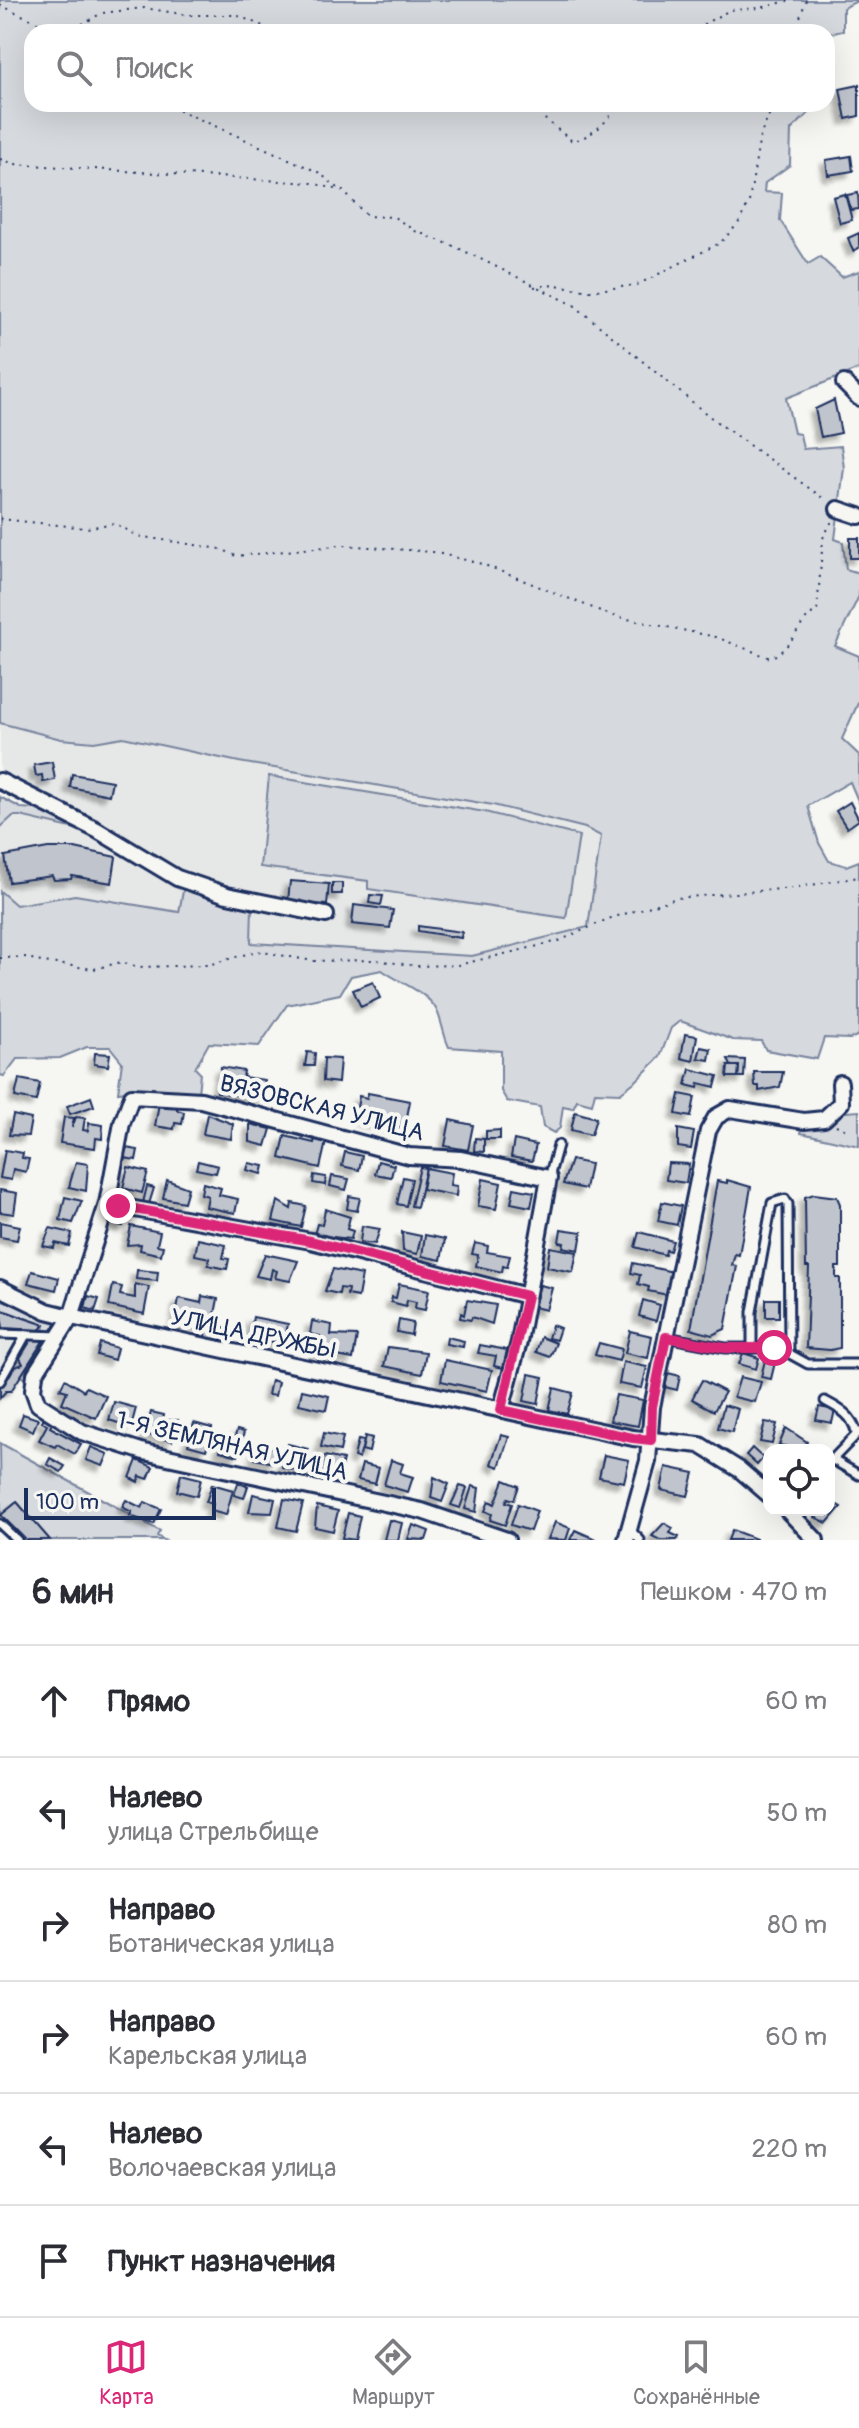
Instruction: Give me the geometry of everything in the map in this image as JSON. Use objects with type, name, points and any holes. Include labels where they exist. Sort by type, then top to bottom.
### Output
[{"type":"street","points":[[844,383],[859,398]]},
{"type":"street","points":[[838,509],[859,516]]},
{"type":"street","points":[[0,781],[97,830],[177,878],[227,895],[326,915]]},
{"type":"street","points":[[632,1537],[651,1440],[652,1407],[708,1131],[716,1117],[730,1109],[804,1121],[824,1119],[841,1103],[840,1083]]},
{"type":"street","name":"ВЯЗОВСКАЯ УЛИЦА","points":[[132,1096],[201,1100],[409,1156],[461,1159],[549,1178]]},
{"type":"street","name":"1-Я ЗЕМЛЯНАЯ УЛИЦА","points":[[132,1096],[122,1123],[107,1204],[71,1317],[35,1374],[33,1390],[38,1404],[50,1415],[82,1432],[203,1466],[422,1511],[507,1540]]},
{"type":"street","points":[[501,1410],[549,1178]]},
{"type":"street","points":[[107,1204],[311,1241],[527,1296]]},
{"type":"street","name":"УЛИЦА ДРУЖБЫ","points":[[0,1288],[47,1311],[71,1317],[501,1410],[651,1440],[683,1442],[714,1453],[763,1490]]},
{"type":"street","points":[[795,1516],[816,1540]]},
{"type":"lane","points":[[549,1178],[558,1145]]},
{"type":"lane","points":[[752,1348],[752,1312],[772,1203],[785,1199],[788,1204],[789,1353]]},
{"type":"lane","points":[[0,1334],[60,1336]]},
{"type":"lane","points":[[0,1381],[26,1335]]},
{"type":"lane","points":[[666,1337],[725,1348],[779,1348],[808,1364],[859,1364]]},
{"type":"lane","points":[[825,1401],[843,1410],[853,1421],[857,1432],[835,1457]]},
{"type":"lane","points":[[835,1464],[859,1475]]},
{"type":"lane","points":[[0,1524],[17,1540]]},
{"type":"path","points":[[704,24],[730,10],[760,8],[792,0]]},
{"type":"path","points":[[798,24],[806,0]]},
{"type":"path","points":[[0,5],[42,24]]},
{"type":"path","points":[[82,24],[102,13],[144,8],[188,15],[236,15],[258,24]]},
{"type":"path","points":[[0,519],[87,528],[115,523],[137,536],[221,549],[236,556],[344,545],[433,552],[482,564],[613,616],[716,637],[770,658],[790,647],[808,614],[817,611],[823,538],[838,509],[714,420],[574,305],[456,247],[415,231],[394,217],[367,216],[343,191],[318,172],[183,112]]},
{"type":"path","points":[[536,112],[572,141],[587,137],[614,112]]},
{"type":"path","points":[[533,287],[556,285],[590,291],[637,285],[720,243],[738,224],[749,202],[760,136],[770,112]]},
{"type":"path","points":[[0,159],[15,164],[312,183],[343,191]]},
{"type":"path","points":[[0,958],[29,957],[35,961],[94,969],[121,962],[147,967],[217,964],[257,951],[313,961],[376,960],[416,966],[458,965],[559,941],[608,919],[677,898],[793,888],[859,877]]},
{"type":"shaded area","points":[[0,0],[859,0],[843,8],[843,31],[835,32],[835,24],[24,24],[24,112],[810,112],[791,130],[790,165],[765,183],[764,192],[782,193],[780,220],[808,264],[820,257],[842,277],[859,271],[859,369],[786,398],[794,433],[800,434],[803,449],[841,446],[844,468],[835,539],[843,542],[846,569],[859,573],[859,596],[835,646],[859,656],[859,701],[842,739],[859,755],[859,803],[850,782],[808,806],[819,843],[829,861],[846,866],[859,861],[859,1035],[850,1039],[824,1038],[817,1059],[766,1050],[761,1041],[733,1040],[680,1021],[671,1028],[660,1057],[637,1080],[620,1093],[595,1092],[592,1104],[577,1100],[573,1108],[563,1106],[560,1128],[554,1133],[543,1127],[540,1107],[507,1101],[501,1091],[501,1051],[449,1047],[438,1013],[431,1003],[419,992],[382,970],[351,976],[340,994],[287,1005],[259,1046],[209,1043],[195,1068],[200,1073],[198,1094],[143,1089],[118,1092],[122,1062],[110,1047],[87,1047],[60,1058],[17,1059],[4,1076],[0,1075],[0,891],[16,905],[75,895],[179,912],[184,886],[252,906],[251,943],[472,956],[588,927],[601,836],[585,828],[493,805],[239,762],[123,737],[94,742],[61,739],[0,723]]},
{"type":"shaded area","points":[[0,723],[61,739],[94,742],[123,737],[239,762],[493,805],[585,828],[601,836],[588,927],[472,956],[251,943],[188,878],[29,786],[0,775]]},
{"type":"shaded area","points":[[269,776],[485,812],[579,836],[566,918],[368,889],[368,881],[260,867]]},
{"type":"shaded area","points":[[0,797],[21,808],[52,810],[92,833],[20,816],[13,816],[0,828]]},
{"type":"shaded area","points":[[13,816],[92,833],[128,858],[184,886],[179,912],[75,895],[16,905],[0,891],[0,828]]},
{"type":"shaded area","points":[[859,1111],[859,1146],[801,1133],[804,1115]]},
{"type":"shaded area","points":[[0,1299],[56,1322],[57,1327],[28,1387],[22,1375],[43,1342],[45,1325],[0,1309]]},
{"type":"shaded area","points":[[0,1309],[45,1325],[43,1341],[11,1391],[6,1391],[0,1398]]},
{"type":"shaded area","points":[[0,1443],[160,1531],[157,1536],[164,1540],[50,1540],[17,1502],[1,1515]]},
{"type":"building","points":[[859,85],[859,116],[846,119],[840,89]]},
{"type":"building","points":[[851,156],[853,171],[828,175],[826,160]]},
{"type":"building","points":[[858,193],[859,209],[851,210],[847,195]]},
{"type":"building","points":[[845,194],[852,220],[840,223],[833,197]]},
{"type":"building","points":[[859,233],[859,248],[853,251],[848,238]]},
{"type":"building","points":[[834,400],[841,433],[821,437],[815,409]]},
{"type":"building","points":[[850,538],[859,538],[859,558],[850,558]]},
{"type":"building","points":[[52,762],[55,780],[43,782],[42,775],[36,776],[34,765]]},
{"type":"building","points":[[72,774],[112,781],[109,795],[70,787]]},
{"type":"building","points":[[850,802],[859,820],[847,828],[836,811]]},
{"type":"building","points":[[48,848],[75,848],[116,857],[112,883],[72,876],[71,879],[54,880],[52,876],[9,882],[5,856]]},
{"type":"building","points":[[290,881],[329,884],[327,905],[288,902]]},
{"type":"building","points":[[332,883],[342,883],[342,894],[332,894]]},
{"type":"building","points":[[370,895],[383,896],[381,905],[369,903]]},
{"type":"building","points":[[354,905],[393,910],[390,928],[352,924]]},
{"type":"building","points":[[418,926],[462,932],[461,938],[418,931]]},
{"type":"building","points":[[373,982],[380,998],[361,1007],[353,990]]},
{"type":"building","points":[[685,1034],[697,1036],[693,1061],[681,1058]]},
{"type":"building","points":[[701,1047],[711,1049],[709,1060],[698,1058]]},
{"type":"building","points":[[307,1052],[315,1053],[314,1066],[305,1066]]},
{"type":"building","points":[[95,1053],[110,1054],[108,1066],[94,1064]]},
{"type":"building","points":[[324,1058],[340,1059],[338,1083],[323,1081]]},
{"type":"building","points":[[728,1059],[745,1060],[744,1077],[738,1077],[739,1066],[731,1066]]},
{"type":"building","points":[[728,1066],[739,1066],[738,1077],[727,1077]]},
{"type":"building","points":[[221,1067],[244,1071],[243,1077],[265,1080],[262,1099],[217,1092]]},
{"type":"building","points":[[690,1069],[718,1076],[715,1087],[699,1083],[698,1088],[686,1085]]},
{"type":"building","points":[[754,1072],[783,1072],[780,1087],[759,1091],[759,1086],[755,1086]]},
{"type":"building","points":[[19,1079],[40,1083],[36,1101],[15,1097]]},
{"type":"building","points":[[368,1093],[410,1101],[405,1128],[362,1120],[364,1109],[357,1108],[359,1096],[367,1098]]},
{"type":"building","points":[[680,1094],[695,1097],[691,1117],[676,1114]]},
{"type":"building","points":[[91,1097],[94,1106],[70,1114],[67,1106]]},
{"type":"building","points":[[159,1103],[177,1106],[177,1110],[184,1112],[182,1124],[175,1123],[174,1129],[155,1126]]},
{"type":"building","points":[[575,1112],[596,1118],[591,1135],[571,1130]]},
{"type":"building","points":[[207,1114],[233,1124],[231,1139],[203,1134]]},
{"type":"building","points":[[13,1115],[31,1119],[28,1136],[9,1135]]},
{"type":"building","points":[[64,1117],[74,1118],[72,1128],[76,1117],[85,1118],[83,1130],[88,1131],[89,1123],[103,1125],[102,1139],[96,1138],[95,1148],[60,1143]]},
{"type":"building","points":[[450,1120],[473,1125],[468,1150],[445,1146]]},
{"type":"building","points":[[250,1124],[271,1129],[266,1146],[250,1142]]},
{"type":"building","points":[[678,1129],[694,1132],[691,1149],[678,1147]]},
{"type":"building","points":[[500,1130],[500,1139],[486,1139],[486,1131]]},
{"type":"building","points":[[285,1136],[314,1143],[315,1139],[326,1142],[320,1168],[280,1158]]},
{"type":"building","points":[[475,1138],[484,1139],[484,1152],[474,1151]]},
{"type":"building","points":[[514,1140],[536,1145],[532,1161],[511,1157]]},
{"type":"building","points":[[126,1148],[138,1150],[136,1160],[124,1158]]},
{"type":"building","points":[[5,1150],[23,1153],[22,1158],[29,1159],[26,1172],[13,1169],[11,1180],[0,1178]]},
{"type":"building","points":[[345,1152],[362,1156],[359,1170],[342,1166]]},
{"type":"building","points":[[571,1160],[590,1164],[585,1189],[563,1184]]},
{"type":"building","points":[[198,1161],[218,1166],[216,1173],[196,1169]]},
{"type":"building","points":[[378,1161],[394,1165],[391,1177],[375,1174]]},
{"type":"building","points":[[76,1162],[88,1164],[86,1191],[69,1187]]},
{"type":"building","points":[[249,1163],[264,1166],[262,1174],[247,1170]]},
{"type":"building","points":[[668,1163],[689,1164],[686,1183],[666,1180]]},
{"type":"building","points":[[128,1167],[148,1172],[142,1193],[123,1188]]},
{"type":"building","points":[[420,1167],[426,1168],[417,1207],[411,1206]]},
{"type":"building","points":[[426,1168],[452,1173],[450,1185],[457,1186],[456,1196],[422,1189]]},
{"type":"building","points":[[314,1175],[326,1177],[325,1185],[313,1183]]},
{"type":"building","points":[[332,1176],[349,1179],[346,1190],[330,1186]]},
{"type":"building","points":[[403,1177],[412,1179],[406,1206],[397,1204]]},
{"type":"building","points":[[483,1179],[501,1183],[496,1209],[478,1206]]},
{"type":"building","points":[[167,1180],[188,1188],[184,1202],[163,1198]]},
{"type":"building","points":[[727,1180],[751,1187],[739,1255],[735,1254],[732,1265],[737,1266],[725,1329],[712,1335],[691,1329],[717,1181],[727,1183]]},
{"type":"building","points":[[203,1183],[221,1188],[219,1195],[238,1199],[235,1213],[206,1207],[208,1196],[201,1194]]},
{"type":"building","points":[[147,1186],[154,1188],[149,1204],[143,1203]]},
{"type":"building","points":[[514,1188],[534,1192],[531,1207],[511,1203]]},
{"type":"building","points":[[0,1190],[17,1193],[14,1214],[0,1212]]},
{"type":"building","points":[[814,1194],[837,1197],[840,1204],[840,1267],[836,1267],[836,1278],[840,1278],[840,1348],[830,1350],[806,1348],[809,1267],[806,1267],[805,1197]]},
{"type":"building","points":[[349,1196],[360,1198],[357,1211],[347,1209]]},
{"type":"building","points":[[65,1197],[82,1201],[73,1223],[60,1220]]},
{"type":"building","points":[[278,1201],[291,1209],[292,1203],[306,1206],[301,1227],[273,1221]]},
{"type":"building","points":[[662,1202],[681,1206],[677,1225],[658,1221]]},
{"type":"building","points":[[325,1209],[350,1217],[347,1229],[353,1231],[351,1239],[314,1235],[317,1224],[322,1225]]},
{"type":"building","points":[[114,1214],[126,1217],[123,1226],[112,1223]]},
{"type":"building","points":[[0,1222],[20,1226],[17,1240],[0,1237]]},
{"type":"building","points":[[131,1226],[160,1232],[157,1245],[163,1246],[161,1255],[140,1250],[141,1244],[127,1245]]},
{"type":"building","points":[[362,1226],[380,1229],[375,1244],[360,1242]]},
{"type":"building","points":[[50,1228],[72,1233],[69,1246],[55,1243],[54,1248],[43,1246]]},
{"type":"building","points":[[561,1229],[582,1232],[579,1250],[563,1247],[564,1243],[559,1242]]},
{"type":"building","points":[[402,1232],[421,1236],[417,1254],[403,1251]]},
{"type":"building","points":[[639,1232],[673,1241],[670,1251],[666,1250],[665,1255],[635,1247]]},
{"type":"building","points":[[425,1235],[445,1239],[441,1260],[422,1256]]},
{"type":"building","points":[[198,1239],[226,1245],[223,1258],[229,1259],[227,1269],[208,1265],[210,1258],[195,1255]]},
{"type":"building","points":[[475,1243],[488,1246],[487,1252],[510,1256],[507,1267],[503,1266],[502,1272],[476,1266],[478,1255],[472,1254]]},
{"type":"building","points":[[550,1247],[577,1252],[573,1272],[547,1267]]},
{"type":"building","points":[[265,1254],[298,1261],[290,1281],[275,1278],[277,1271],[272,1269],[270,1279],[256,1276]]},
{"type":"building","points":[[633,1263],[673,1272],[668,1295],[648,1291],[649,1287],[638,1284],[640,1275],[631,1273]]},
{"type":"building","points":[[333,1269],[362,1275],[358,1297],[347,1295],[348,1289],[340,1288],[339,1294],[325,1291]]},
{"type":"building","points":[[137,1270],[158,1272],[157,1281],[136,1279]]},
{"type":"building","points":[[32,1271],[59,1278],[56,1290],[28,1283]]},
{"type":"building","points":[[135,1284],[149,1287],[144,1314],[109,1306],[113,1285],[122,1287],[120,1295],[135,1298]]},
{"type":"building","points":[[399,1284],[429,1290],[425,1310],[415,1308],[416,1302],[407,1300],[406,1306],[391,1302],[392,1297],[396,1298]]},
{"type":"building","points":[[540,1285],[552,1288],[546,1310],[534,1307]]},
{"type":"building","points":[[88,1296],[99,1299],[95,1311],[85,1308]]},
{"type":"building","points":[[202,1296],[218,1299],[212,1329],[175,1321],[179,1298],[201,1303]]},
{"type":"building","points":[[766,1299],[779,1299],[779,1317],[766,1317]]},
{"type":"building","points":[[467,1300],[496,1305],[492,1324],[472,1317],[471,1320],[460,1318],[461,1313],[464,1315]]},
{"type":"building","points":[[643,1300],[660,1305],[656,1321],[639,1316]]},
{"type":"building","points":[[0,1309],[45,1325],[39,1330],[3,1328]]},
{"type":"building","points":[[253,1317],[288,1324],[284,1344],[249,1337]]},
{"type":"building","points":[[399,1320],[413,1323],[411,1335],[397,1332]]},
{"type":"building","points":[[312,1321],[332,1325],[331,1335],[357,1336],[353,1359],[316,1352],[320,1336],[310,1334]]},
{"type":"building","points":[[208,1324],[225,1327],[221,1342],[205,1338]]},
{"type":"building","points":[[552,1325],[560,1328],[556,1340],[548,1338]]},
{"type":"building","points":[[630,1331],[652,1336],[648,1358],[625,1353]]},
{"type":"building","points":[[33,1337],[43,1341],[11,1391],[6,1391],[0,1398],[0,1383],[6,1381],[13,1368],[23,1364],[20,1358]]},
{"type":"building","points":[[447,1337],[464,1341],[463,1347],[446,1344]]},
{"type":"building","points":[[541,1337],[556,1343],[550,1357],[536,1352]]},
{"type":"building","points":[[100,1343],[117,1348],[114,1360],[97,1355]]},
{"type":"building","points":[[599,1343],[622,1349],[619,1361],[595,1355]]},
{"type":"building","points":[[480,1345],[507,1350],[503,1368],[494,1366],[496,1356],[478,1353]]},
{"type":"building","points":[[388,1347],[426,1352],[422,1374],[384,1366]]},
{"type":"building","points":[[743,1353],[759,1358],[756,1369],[739,1364]]},
{"type":"building","points":[[766,1356],[776,1358],[771,1379],[761,1377]]},
{"type":"building","points":[[445,1360],[492,1370],[487,1391],[441,1381]]},
{"type":"building","points":[[623,1362],[647,1367],[642,1388],[619,1384]]},
{"type":"building","points":[[668,1373],[680,1376],[677,1390],[665,1387]]},
{"type":"building","points":[[529,1374],[543,1377],[538,1404],[524,1401]]},
{"type":"building","points":[[740,1377],[761,1382],[755,1402],[734,1397]]},
{"type":"building","points":[[65,1379],[84,1391],[86,1387],[106,1396],[96,1418],[62,1403],[67,1391],[60,1389]]},
{"type":"building","points":[[271,1380],[278,1382],[275,1396],[268,1395]]},
{"type":"building","points":[[702,1380],[725,1392],[714,1411],[692,1399]]},
{"type":"building","points":[[554,1388],[573,1393],[567,1414],[549,1410]]},
{"type":"building","points":[[302,1390],[329,1396],[326,1410],[299,1404]]},
{"type":"building","points":[[616,1395],[643,1400],[638,1426],[610,1421]]},
{"type":"building","points":[[114,1402],[136,1408],[131,1427],[109,1420]]},
{"type":"building","points":[[724,1405],[738,1409],[732,1432],[718,1428]]},
{"type":"building","points":[[819,1407],[835,1410],[832,1423],[816,1420]]},
{"type":"building","points":[[151,1412],[164,1415],[163,1420],[178,1420],[172,1441],[145,1434]]},
{"type":"building","points":[[23,1414],[38,1419],[33,1431],[19,1425]]},
{"type":"building","points":[[44,1417],[53,1422],[50,1427],[81,1444],[75,1454],[57,1444],[55,1447],[39,1440],[47,1425],[42,1422]]},
{"type":"building","points":[[765,1422],[777,1424],[772,1444],[760,1442]]},
{"type":"building","points":[[194,1423],[212,1428],[206,1450],[188,1445]]},
{"type":"building","points":[[786,1428],[807,1442],[806,1444],[779,1444]]},
{"type":"building","points":[[237,1430],[244,1432],[238,1456],[220,1451],[224,1436],[234,1439]]},
{"type":"building","points":[[324,1433],[343,1437],[340,1451],[321,1447]]},
{"type":"building","points":[[501,1435],[509,1437],[499,1467],[491,1464]]},
{"type":"building","points":[[365,1436],[372,1438],[369,1452],[362,1450]]},
{"type":"building","points":[[358,1440],[364,1441],[359,1459],[354,1457]]},
{"type":"building","points":[[288,1444],[308,1449],[302,1472],[282,1467]]},
{"type":"building","points":[[257,1445],[277,1448],[274,1463],[255,1459]]},
{"type":"building","points":[[91,1447],[108,1454],[103,1466],[86,1460]]},
{"type":"building","points":[[752,1448],[763,1458],[757,1465],[746,1455]]},
{"type":"building","points":[[604,1455],[629,1460],[624,1482],[599,1477]]},
{"type":"building","points":[[325,1456],[343,1460],[339,1476],[321,1472]]},
{"type":"building","points":[[312,1457],[319,1459],[315,1475],[308,1473]]},
{"type":"building","points":[[50,1458],[65,1466],[61,1472],[47,1464]]},
{"type":"building","points":[[137,1460],[153,1467],[148,1479],[140,1476],[138,1482],[130,1478]]},
{"type":"building","points":[[391,1460],[403,1464],[400,1473],[413,1477],[408,1492],[384,1485]]},
{"type":"building","points":[[362,1464],[379,1468],[375,1484],[358,1480]]},
{"type":"building","points":[[666,1467],[694,1473],[688,1496],[661,1490]]},
{"type":"building","points":[[181,1474],[201,1479],[197,1496],[177,1491]]},
{"type":"building","points":[[434,1477],[449,1484],[442,1502],[431,1498]]},
{"type":"building","points":[[504,1480],[519,1486],[514,1500],[508,1498],[506,1502],[512,1504],[505,1525],[490,1520],[492,1514],[485,1511],[489,1501],[495,1504]]},
{"type":"building","points":[[238,1483],[248,1486],[244,1498],[234,1495]]},
{"type":"building","points":[[212,1484],[233,1490],[226,1515],[211,1511],[213,1504],[206,1502]]},
{"type":"building","points":[[460,1486],[467,1488],[460,1508],[451,1505]]},
{"type":"building","points":[[472,1486],[479,1488],[476,1512],[465,1509]]},
{"type":"building","points":[[253,1494],[275,1499],[272,1513],[249,1512]]},
{"type":"building","points":[[284,1499],[303,1503],[296,1531],[278,1527]]},
{"type":"building","points":[[126,1500],[142,1508],[145,1502],[161,1509],[154,1524],[130,1516],[132,1512],[122,1507]]},
{"type":"building","points":[[17,1502],[50,1540],[26,1540],[1,1515]]},
{"type":"building","points":[[518,1504],[537,1511],[530,1531],[511,1525]]},
{"type":"building","points":[[317,1506],[338,1511],[333,1531],[315,1527]]},
{"type":"building","points":[[348,1513],[360,1516],[355,1540],[342,1538]]},
{"type":"building","points":[[816,1516],[833,1516],[827,1523]]},
{"type":"building","points":[[389,1520],[402,1523],[398,1540],[384,1540]]},
{"type":"building","points":[[555,1522],[570,1528],[566,1540],[548,1539]]},
{"type":"building","points":[[664,1523],[673,1528],[670,1533],[679,1537],[677,1540],[660,1540],[652,1536]]},
{"type":"building","points":[[413,1525],[429,1531],[426,1540],[408,1539]]},
{"type":"building","points":[[575,1530],[598,1540],[570,1540]]},
{"type":"building","points":[[732,1530],[756,1539],[756,1540],[728,1540]]},
{"type":"route","points":[[118,1206],[311,1241],[527,1296],[519,1342],[501,1410],[651,1440],[652,1407],[666,1337],[725,1348],[774,1348]]}]
